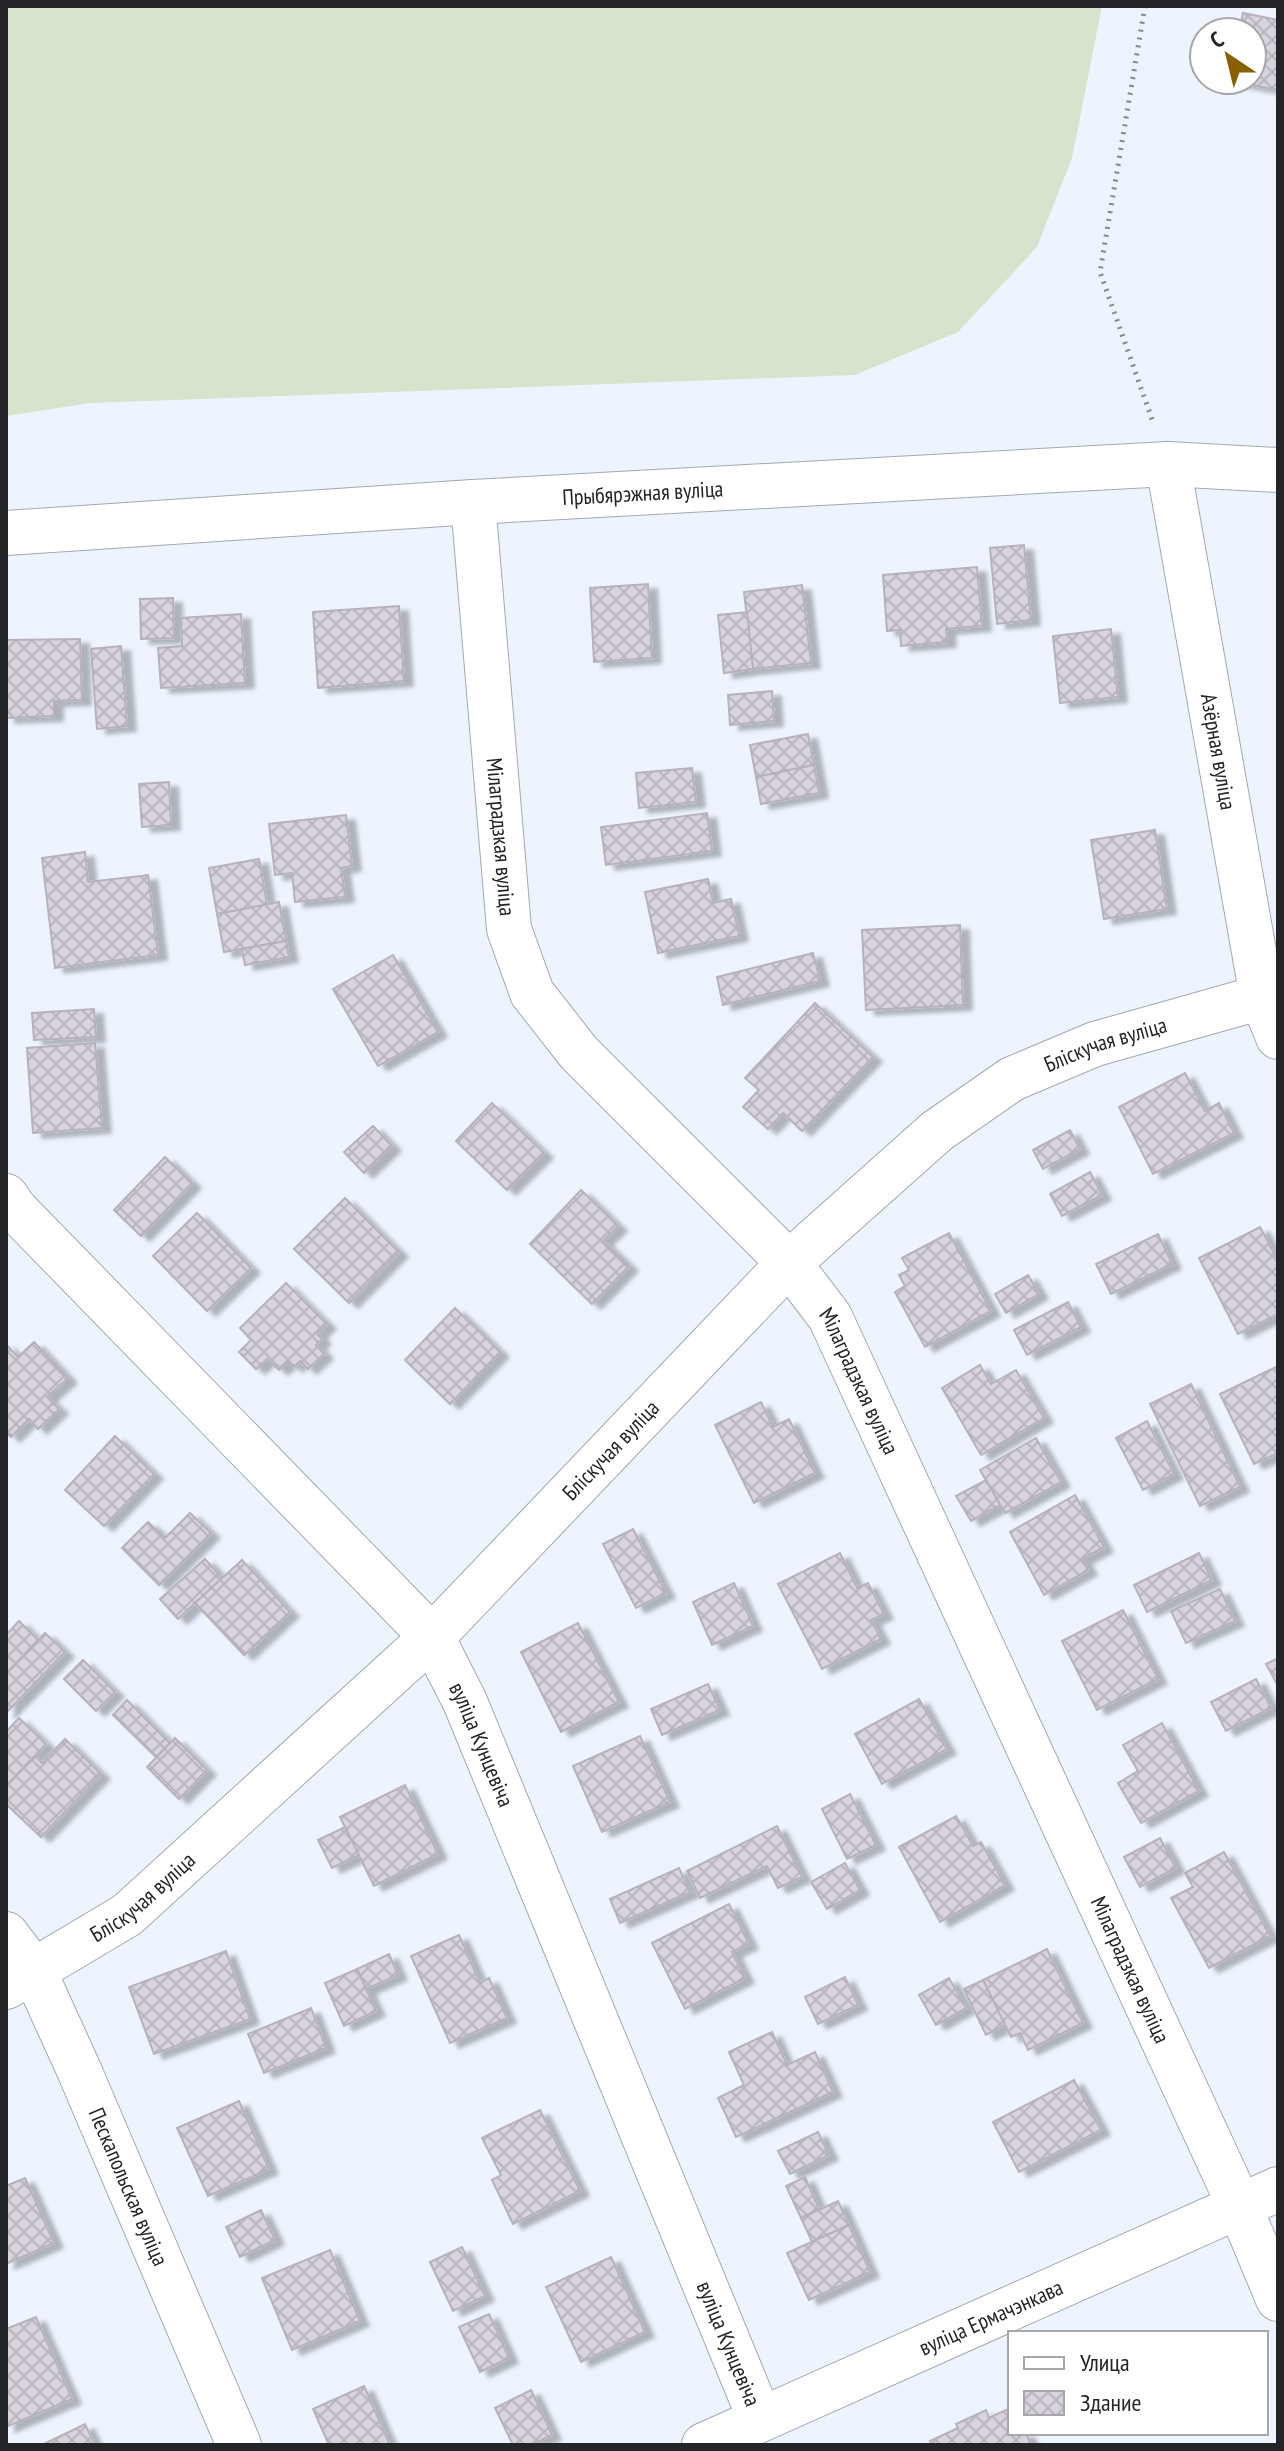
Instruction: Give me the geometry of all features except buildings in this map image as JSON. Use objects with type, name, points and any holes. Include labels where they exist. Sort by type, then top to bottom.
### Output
[{"type":"street","name":"Прыбярэжная вуліца","points":[[6,533],[473,502],[1168,464],[1278,470]]},
{"type":"street","name":"Азёрная вуліца","points":[[1168,464],[1262,997],[1278,1037]]},
{"type":"street","name":"Мілаградзкая вуліца","points":[[473,502],[509,929],[532,993],[579,1053],[789,1263],[830,1317],[1258,2197],[1278,2299]]},
{"type":"street","name":"Бліскучая вуліца","points":[[20,1979],[127,1915],[432,1637],[789,1263],[937,1131],[1012,1079],[1095,1044],[1262,997]]},
{"type":"street","name":"вуліца Кунцевіча","points":[[6,1196],[26,1221],[432,1637],[465,1702],[760,2419]]},
{"type":"street","name":"Пескапольская вуліца","points":[[6,1934],[20,1979],[79,2070],[239,2445]]},
{"type":"street","name":"вуліца Ермачэнкава","points":[[704,2445],[1258,2197]]},
{"type":"path","points":[[1145,6],[1100,272],[1168,464]]},
{"type":"green space","points":[[6,6],[1102,6],[1072,158],[1037,247],[958,332],[855,375],[91,403],[6,416]]}]
